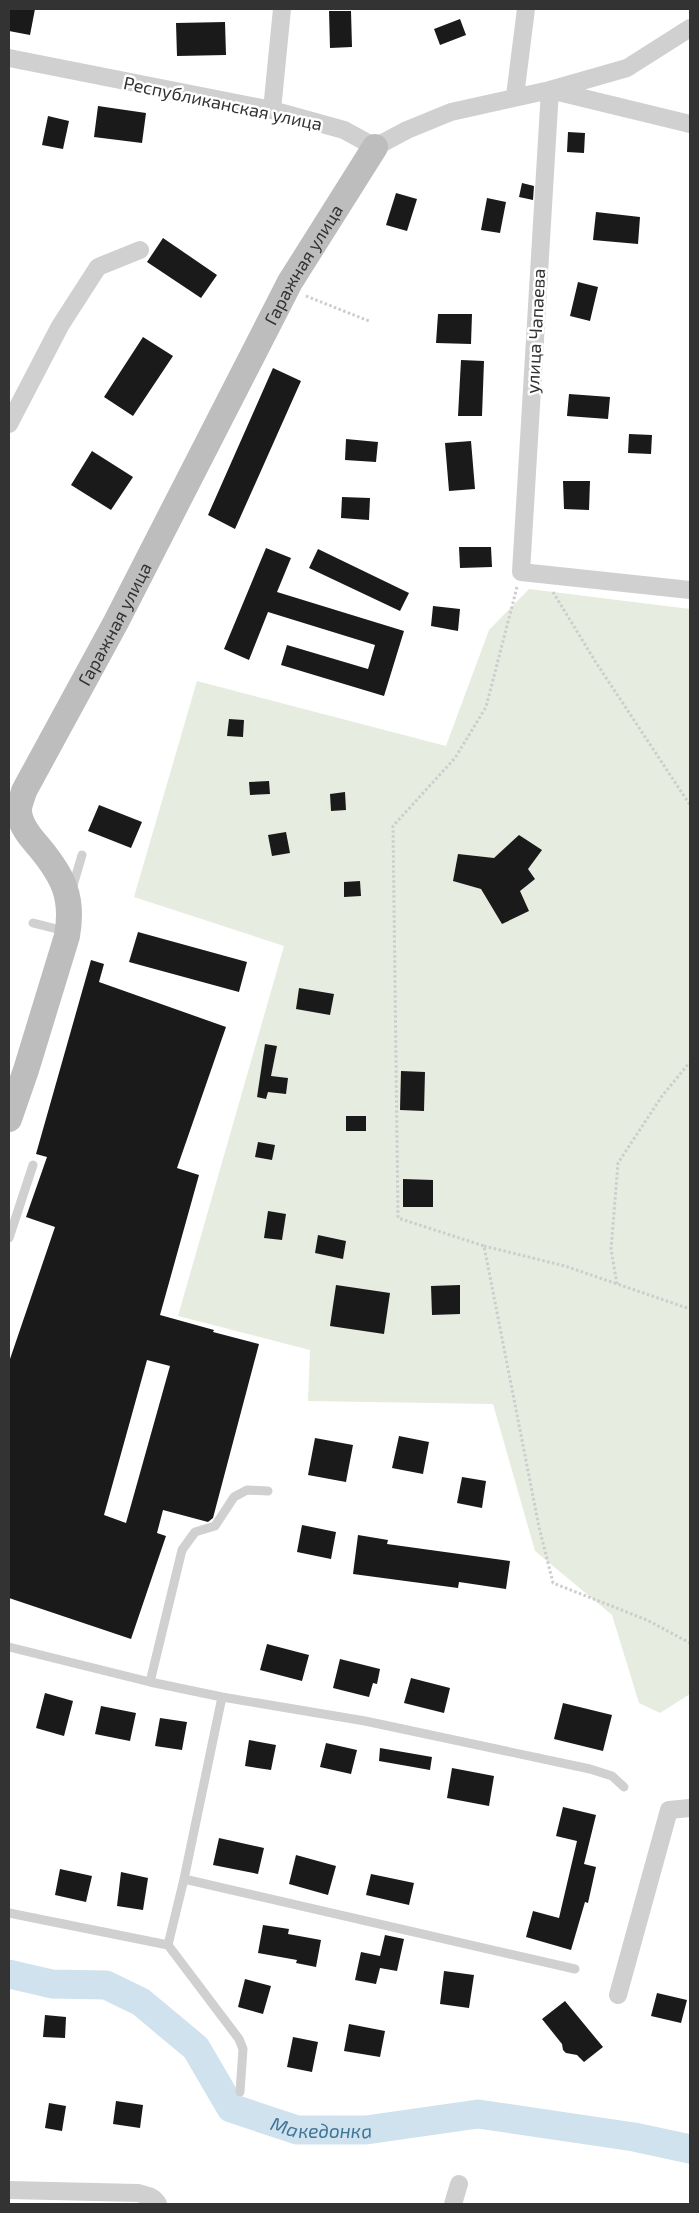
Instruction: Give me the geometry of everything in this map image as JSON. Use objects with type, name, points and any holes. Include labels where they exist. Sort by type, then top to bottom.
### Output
[{"type":"street","points":[[272,110],[282,9]]},
{"type":"street","points":[[515,96],[526,9]]},
{"type":"street","points":[[375,147],[407,130],[451,112],[515,96],[550,90],[627,68],[690,28]]},
{"type":"street","name":"Республиканская улица","points":[[9,58],[272,110],[344,130],[375,147]]},
{"type":"street","points":[[550,90],[690,124]]},
{"type":"street","name":"улица Чапаева","points":[[521,572],[550,90]]},
{"type":"street","name":"Гаражная улица","points":[[9,1119],[71,930],[69,899],[62,880],[17,820],[24,791],[116,622],[287,288],[375,147]]},
{"type":"street","points":[[9,424],[60,326],[98,268],[140,250]]},
{"type":"street","points":[[521,572],[690,590]]},
{"type":"street","points":[[618,1996],[668,1810],[690,1808]]},
{"type":"street","points":[[452,2204],[460,2184]]},
{"type":"street","points":[[9,2190],[138,2194],[148,2195],[156,2200],[158,2204]]},
{"type":"lane","points":[[69,899],[82,855]]},
{"type":"lane","points":[[33,923],[71,930]]},
{"type":"lane","points":[[9,1238],[33,1166]]},
{"type":"lane","points":[[150,1682],[182,1550],[195,1532],[215,1526],[234,1497],[247,1490],[268,1491]]},
{"type":"lane","points":[[9,1648],[150,1682],[222,1697],[365,1721],[590,1770],[612,1776],[624,1787]]},
{"type":"lane","points":[[168,1945],[184,1880],[222,1697]]},
{"type":"lane","points":[[184,1880],[575,1968]]},
{"type":"lane","points":[[9,1913],[168,1945],[239,2040],[243,2049],[240,2092]]},
{"type":"path","points":[[287,288],[369,321]]},
{"type":"path","points":[[521,572],[486,707],[455,758],[393,826],[398,1218],[484,1246],[565,1266],[690,1308]]},
{"type":"path","points":[[542,574],[595,661],[690,806]]},
{"type":"path","points":[[617,1284],[611,1249],[618,1162],[662,1096],[690,1062]]},
{"type":"path","points":[[484,1246],[539,1527],[553,1583],[647,1620],[690,1643]]},
{"type":"shaded area","points":[[529,589],[690,609],[690,1694],[660,1713],[639,1703],[612,1615],[535,1551],[493,1404],[308,1401],[310,1350],[178,1316],[284,946],[134,897],[197,681],[446,746],[489,630]]},
{"type":"building","points":[[9,9],[35,9],[30,35],[9,31]]},
{"type":"building","points":[[329,11],[351,11],[352,47],[330,48]]},
{"type":"building","points":[[460,19],[466,35],[440,45],[434,29]]},
{"type":"building","points":[[225,22],[226,55],[177,56],[176,23]]},
{"type":"building","points":[[98,106],[146,113],[142,143],[94,137]]},
{"type":"building","points":[[48,116],[69,121],[63,149],[42,145]]},
{"type":"building","points":[[568,132],[585,133],[584,153],[567,152]]},
{"type":"building","points":[[522,183],[534,186],[533,200],[519,197]]},
{"type":"building","points":[[396,193],[417,199],[407,231],[386,225]]},
{"type":"building","points":[[487,198],[506,202],[500,233],[481,230]]},
{"type":"building","points":[[596,212],[640,217],[638,244],[593,240]]},
{"type":"building","points":[[163,238],[217,275],[201,298],[147,262]]},
{"type":"building","points":[[578,282],[598,287],[590,321],[570,316]]},
{"type":"building","points":[[438,314],[472,314],[471,344],[436,343]]},
{"type":"building","points":[[143,337],[173,356],[133,416],[104,397]]},
{"type":"building","points":[[461,360],[484,361],[482,416],[458,416]]},
{"type":"building","points":[[273,368],[301,381],[235,529],[208,515]]},
{"type":"building","points":[[569,394],[610,397],[608,419],[567,416]]},
{"type":"building","points":[[629,434],[652,435],[651,454],[628,453]]},
{"type":"building","points":[[346,439],[378,442],[376,462],[345,460]]},
{"type":"building","points":[[471,441],[475,489],[449,491],[445,443]]},
{"type":"building","points":[[92,451],[133,477],[111,510],[71,485]]},
{"type":"building","points":[[563,481],[590,481],[589,510],[564,509]]},
{"type":"building","points":[[342,497],[370,498],[369,520],[341,518]]},
{"type":"building","points":[[459,547],[491,547],[492,567],[460,568]]},
{"type":"building","points":[[266,548],[291,558],[277,592],[404,631],[384,696],[281,665],[287,645],[368,669],[375,645],[268,612],[249,660],[224,649]]},
{"type":"building","points":[[318,549],[409,593],[400,611],[309,568]]},
{"type":"building","points":[[433,606],[460,609],[458,631],[431,626]]},
{"type":"building","points":[[229,719],[244,720],[243,737],[227,736]]},
{"type":"building","points":[[269,781],[270,794],[250,795],[249,782]]},
{"type":"building","points":[[345,792],[346,810],[331,811],[330,794]]},
{"type":"building","points":[[99,805],[142,822],[131,848],[88,831]]},
{"type":"building","points":[[286,832],[290,853],[272,856],[268,835]]},
{"type":"building","points":[[519,835],[542,850],[528,869],[535,879],[520,891],[529,911],[502,924],[481,889],[453,881],[458,854],[494,858]]},
{"type":"building","points":[[360,881],[361,896],[344,897],[344,882]]},
{"type":"building","points":[[138,932],[247,962],[239,992],[129,962]]},
{"type":"building","points":[[91,960],[104,964],[99,982],[226,1027],[177,1168],[199,1175],[160,1315],[259,1344],[213,1518],[208,1522],[163,1510],[157,1533],[166,1536],[131,1639],[9,1598],[9,1362],[55,1227],[26,1217],[47,1157],[36,1154]],"holes":[[[147,1360],[170,1366],[126,1523],[104,1515]]]},
{"type":"building","points":[[299,988],[334,994],[330,1015],[296,1009]]},
{"type":"building","points":[[265,1044],[277,1046],[271,1076],[288,1078],[286,1094],[268,1092],[266,1099],[257,1097]]},
{"type":"building","points":[[401,1071],[425,1072],[424,1111],[400,1110]]},
{"type":"building","points":[[346,1116],[366,1116],[366,1131],[346,1131]]},
{"type":"building","points":[[258,1142],[275,1145],[272,1160],[255,1157]]},
{"type":"building","points":[[403,1179],[433,1180],[433,1207],[403,1207]]},
{"type":"building","points":[[268,1211],[286,1214],[282,1240],[264,1238]]},
{"type":"building","points":[[318,1235],[346,1241],[343,1259],[315,1253]]},
{"type":"building","points":[[336,1285],[390,1293],[384,1334],[330,1326]]},
{"type":"building","points":[[460,1285],[460,1314],[432,1315],[431,1286]]},
{"type":"building","points":[[399,1436],[429,1442],[423,1474],[392,1468]]},
{"type":"building","points":[[315,1438],[353,1445],[346,1482],[308,1475]]},
{"type":"building","points":[[462,1477],[486,1481],[482,1508],[457,1503]]},
{"type":"building","points":[[302,1525],[336,1532],[331,1559],[297,1552]]},
{"type":"building","points":[[358,1535],[388,1540],[387,1544],[510,1561],[506,1589],[459,1582],[458,1588],[353,1574]]},
{"type":"building","points":[[267,1644],[309,1655],[302,1681],[260,1670]]},
{"type":"building","points":[[340,1659],[380,1669],[377,1684],[373,1683],[369,1697],[333,1688]]},
{"type":"building","points":[[411,1678],[450,1688],[444,1713],[404,1703]]},
{"type":"building","points":[[45,1693],[73,1701],[64,1736],[36,1728]]},
{"type":"building","points":[[563,1703],[612,1715],[603,1751],[554,1739]]},
{"type":"building","points":[[101,1706],[136,1713],[130,1741],[95,1734]]},
{"type":"building","points":[[160,1718],[187,1722],[182,1750],[155,1746]]},
{"type":"building","points":[[249,1740],[276,1745],[271,1770],[245,1766]]},
{"type":"building","points":[[326,1743],[357,1750],[351,1774],[320,1767]]},
{"type":"building","points":[[380,1748],[432,1757],[430,1770],[379,1761]]},
{"type":"building","points":[[452,1768],[494,1776],[489,1806],[447,1798]]},
{"type":"building","points":[[563,1807],[596,1815],[584,1864],[596,1867],[588,1903],[585,1902],[571,1950],[526,1937],[533,1911],[559,1918],[577,1841],[556,1836]]},
{"type":"building","points":[[219,1838],[264,1848],[258,1874],[213,1865]]},
{"type":"building","points":[[296,1855],[336,1866],[328,1895],[289,1884]]},
{"type":"building","points":[[60,1869],[92,1876],[86,1902],[55,1895]]},
{"type":"building","points":[[121,1872],[148,1878],[143,1910],[117,1906]]},
{"type":"building","points":[[371,1874],[414,1883],[409,1905],[366,1895]]},
{"type":"building","points":[[263,1925],[289,1929],[288,1934],[321,1940],[316,1967],[296,1963],[297,1960],[258,1953]]},
{"type":"building","points":[[385,1935],[404,1939],[397,1971],[380,1968],[376,1984],[355,1980],[361,1952],[380,1956]]},
{"type":"building","points":[[444,1971],[474,1975],[469,2008],[440,2004]]},
{"type":"building","points":[[245,1979],[271,1986],[263,2014],[238,2007]]},
{"type":"building","points":[[657,1993],[687,2000],[681,2023],[651,2016]]},
{"type":"building","points":[[565,2001],[603,2047],[584,2062],[577,2055],[566,2053],[563,2050],[562,2044],[542,2019]]},
{"type":"building","points":[[45,2015],[66,2017],[65,2038],[43,2037]]},
{"type":"building","points":[[349,2024],[385,2031],[380,2057],[344,2051]]},
{"type":"building","points":[[293,2037],[318,2042],[312,2072],[287,2067]]},
{"type":"building","points":[[116,2101],[143,2105],[140,2128],[113,2124]]},
{"type":"building","points":[[49,2103],[66,2106],[62,2131],[45,2128]]},
{"type":"waterway","name":"Македонка","points":[[9,1974],[52,1984],[106,1985],[141,2002],[196,2048],[231,2108],[297,2130],[366,2130],[478,2114],[634,2137],[690,2149]]}]
